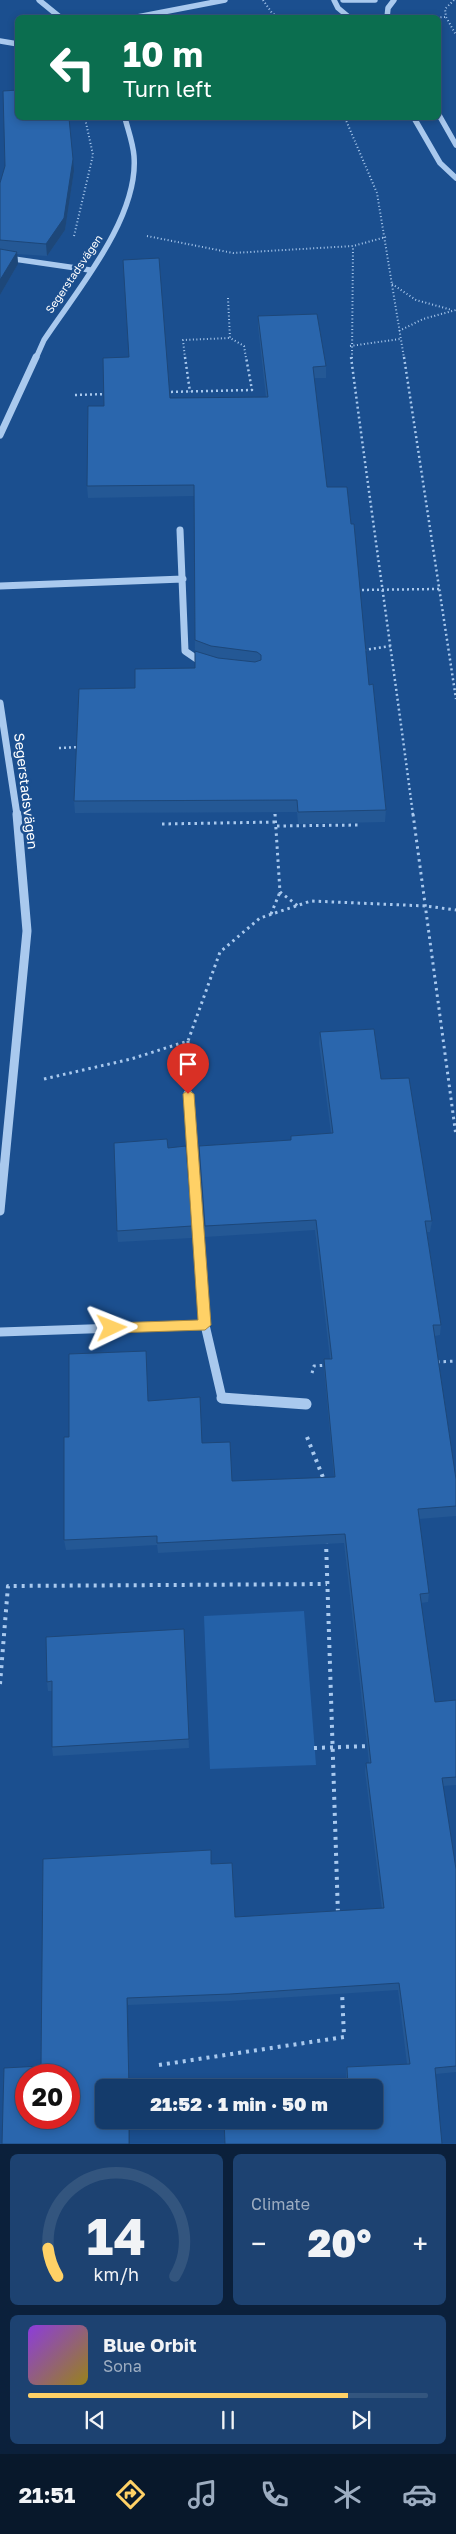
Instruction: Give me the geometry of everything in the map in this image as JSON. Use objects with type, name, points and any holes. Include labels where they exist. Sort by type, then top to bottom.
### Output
[{"type":"street","points":[[39,0],[57,15]]},
{"type":"street","points":[[148,15],[225,0]]},
{"type":"street","points":[[334,0],[338,8],[346,15]]},
{"type":"street","points":[[343,0],[374,0]]},
{"type":"street","points":[[388,15],[388,8],[394,0]]},
{"type":"street","points":[[0,40],[15,43]]},
{"type":"street","points":[[441,119],[456,145]]},
{"type":"street","name":"Segerstadsvägen","points":[[0,435],[44,340],[118,229],[130,189],[134,156],[125,120]]},
{"type":"street","points":[[415,120],[440,163],[456,178]]},
{"type":"street","points":[[0,257],[90,270]]},
{"type":"street","points":[[180,530],[185,651],[192,658],[211,665]]},
{"type":"street","points":[[0,586],[182,579]]},
{"type":"street","name":"Segerstadsvägen","points":[[0,704],[16,804],[27,931],[0,1211]]},
{"type":"street","points":[[188,1094],[205,1325],[222,1398],[306,1404]]},
{"type":"street","points":[[0,1332],[205,1325]]},
{"type":"path","points":[[264,0],[272,13],[276,15]]},
{"type":"path","points":[[454,0],[446,9],[446,17],[456,35]]},
{"type":"path","points":[[441,17],[446,17]]},
{"type":"path","points":[[53,264],[76,233],[93,155],[85,120]]},
{"type":"path","points":[[346,120],[377,193],[386,237],[391,284],[456,699]]},
{"type":"path","points":[[118,229],[233,253],[353,246],[386,237]]},
{"type":"path","points":[[353,246],[350,346],[381,590],[391,646],[456,1136]]},
{"type":"path","points":[[391,284],[416,300],[454,310]]},
{"type":"path","points":[[228,298],[230,338]]},
{"type":"path","points":[[399,331],[423,319],[454,310]]},
{"type":"path","points":[[190,392],[183,340],[230,338],[244,346],[253,400]]},
{"type":"path","points":[[350,346],[400,339]]},
{"type":"path","points":[[161,392],[252,390]]},
{"type":"path","points":[[75,395],[114,394]]},
{"type":"path","points":[[349,591],[439,589]]},
{"type":"path","points":[[355,650],[391,646]]},
{"type":"path","points":[[59,748],[88,747]]},
{"type":"path","points":[[271,914],[280,892],[275,803]]},
{"type":"path","points":[[162,824],[359,825]]},
{"type":"path","points":[[280,892],[298,906]]},
{"type":"path","points":[[12,1087],[131,1059],[188,1041],[220,952],[260,918],[311,901],[426,906],[456,910]]},
{"type":"path","points":[[433,1362],[456,1361]]},
{"type":"path","points":[[324,1486],[324,1476],[303,1429],[314,1366],[334,1365]]},
{"type":"path","points":[[326,1535],[331,1748],[338,1917]]},
{"type":"path","points":[[0,1684],[8,1586],[327,1584]]},
{"type":"path","points":[[314,1748],[379,1746]]},
{"type":"path","points":[[159,2065],[344,2037],[342,1987]]},
{"type":"shaded area","points":[[304,1611],[316,1765],[210,1769],[204,1616]]},
{"type":"building","points":[[15,90],[15,120],[69,120],[73,159],[64,218],[46,244],[0,240],[0,183],[5,166],[3,91]]},
{"type":"building","points":[[0,249],[17,252],[0,280]]},
{"type":"building","points":[[159,258],[170,398],[268,397],[258,316],[317,314],[326,366],[313,367],[327,487],[347,487],[351,524],[354,524],[369,685],[373,684],[386,810],[298,812],[297,800],[74,801],[79,689],[135,688],[135,669],[195,668],[195,651],[218,658],[255,662],[261,660],[261,655],[257,652],[211,646],[195,640],[194,485],[87,486],[88,406],[104,406],[103,358],[129,357],[123,260]]},
{"type":"building","points":[[374,1029],[381,1079],[409,1078],[432,1221],[425,1221],[441,1325],[433,1325],[456,1479],[456,1506],[418,1509],[429,1593],[420,1594],[435,1702],[456,1700],[456,1777],[442,1778],[456,1869],[456,2066],[435,2068],[442,2144],[225,2144],[224,2129],[383,2129],[383,2079],[348,2079],[347,2067],[410,2064],[399,1983],[230,1994],[127,1998],[129,2079],[95,2079],[95,2129],[129,2129],[129,2144],[2,2144],[4,2068],[15,2067],[15,2129],[80,2129],[80,2064],[41,2064],[43,1859],[211,1850],[211,1864],[232,1863],[235,1917],[384,1908],[366,1763],[371,1763],[345,1534],[157,1543],[157,1536],[64,1540],[64,1437],[69,1437],[69,1354],[146,1351],[148,1401],[200,1397],[202,1443],[230,1442],[232,1481],[335,1477],[324,1359],[332,1359],[316,1220],[205,1226],[199,1146],[291,1140],[291,1136],[333,1133],[320,1032]]},
{"type":"building","points":[[167,1139],[168,1148],[186,1146],[192,1226],[117,1231],[114,1143]]},
{"type":"building","points":[[184,1629],[189,1739],[52,1747],[52,1681],[47,1682],[46,1637]]},
{"type":"route","points":[[112,1328],[205,1325],[188,1094]]}]
